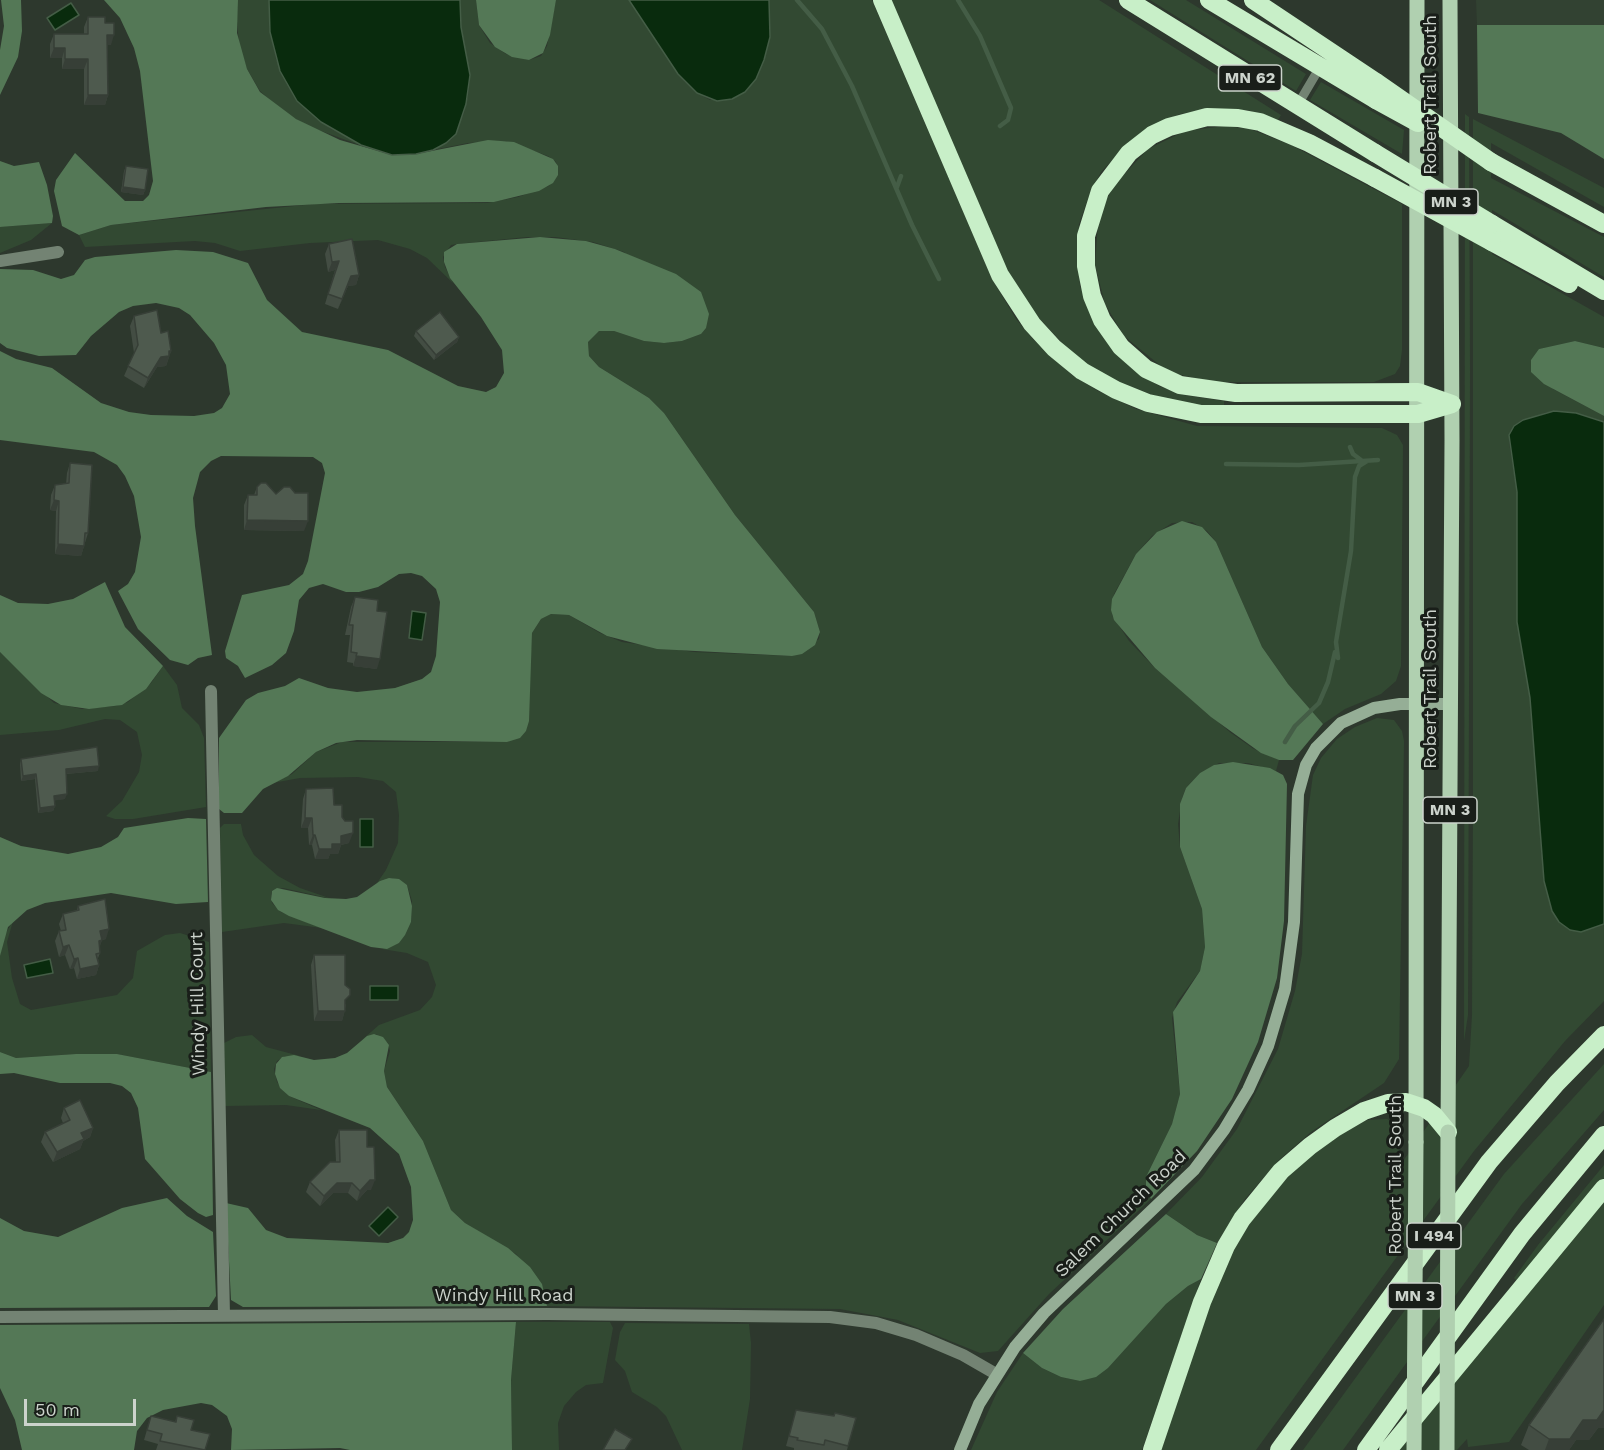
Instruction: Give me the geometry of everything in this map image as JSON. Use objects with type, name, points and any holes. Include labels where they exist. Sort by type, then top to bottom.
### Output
[{"type":"highway","points":[[882,0],[1000,275],[1032,324],[1073,364],[1129,396],[1190,413],[1418,414],[1452,404]]},
{"type":"highway","name":"MN 62","points":[[1128,0],[1375,153],[1492,233],[1604,291]]},
{"type":"highway","name":"MN 62","points":[[1209,0],[1320,67],[1376,91]]},
{"type":"highway","points":[[1253,0],[1376,91],[1491,162],[1604,224]]},
{"type":"highway","points":[[1452,404],[1418,392],[1236,393],[1180,385],[1146,369],[1121,347],[1102,320],[1087,279],[1087,231],[1103,186],[1117,165],[1138,145],[1158,132],[1182,122],[1225,117],[1260,122],[1310,143],[1375,178],[1492,233],[1604,302]]},
{"type":"highway","name":"I 494","points":[[1279,1450],[1489,1162],[1549,1092],[1604,1035]]},
{"type":"highway","points":[[1152,1450],[1211,1280],[1226,1246],[1248,1212],[1281,1172],[1310,1146],[1335,1128],[1376,1106],[1400,1101],[1416,1104],[1435,1115],[1448,1132]]},
{"type":"highway","points":[[1366,1450],[1522,1234],[1604,1136]]},
{"type":"highway","points":[[1388,1450],[1604,1188]]},
{"type":"main road","name":"Robert Trail South","points":[[1414,1450],[1418,704],[1418,0]]},
{"type":"main road","name":"Robert Trail South","points":[[1447,1450],[1452,404],[1450,0]]},
{"type":"street","points":[[0,261],[58,252]]},
{"type":"street","name":"Windy Hill Court","points":[[211,691],[224,1316]]},
{"type":"street","name":"Salem Church Road","points":[[960,1450],[979,1404],[996,1374],[1044,1313],[1182,1184],[1210,1151],[1233,1117],[1262,1060],[1285,989],[1294,922],[1297,810],[1306,765],[1323,739],[1345,720],[1381,706],[1451,704]]},
{"type":"street","name":"Windy Hill Road","points":[[0,1317],[558,1314],[830,1317],[876,1323],[916,1335],[963,1355],[996,1374]]},
{"type":"lane","points":[[1297,106],[1320,67]]},
{"type":"shaded area","points":[[1,0],[21,0],[22,31],[18,57],[0,95],[0,50],[4,26]]},
{"type":"shaded area","points":[[104,0],[238,0],[237,33],[247,69],[260,92],[296,119],[340,140],[392,155],[416,154],[488,140],[514,142],[553,159],[558,166],[558,175],[553,183],[539,191],[494,202],[339,203],[266,207],[111,225],[79,235],[62,226],[54,191],[56,180],[75,153],[125,201],[143,201],[149,195],[153,181],[140,71],[134,48],[120,18]]},
{"type":"shaded area","points":[[238,0],[269,0],[270,32],[276,59],[297,101],[331,129],[379,152],[310,127],[282,111],[260,91],[247,69],[239,45]]},
{"type":"shaded area","points":[[269,0],[460,0],[461,27],[470,75],[466,104],[456,134],[433,150],[416,154],[392,155],[361,145],[321,122],[297,101],[280,71],[270,32]]},
{"type":"shaded area","points":[[460,0],[476,0],[479,25],[490,43],[506,54],[529,60],[541,56],[547,46],[556,0],[629,0],[684,81],[697,93],[710,100],[745,92],[756,79],[770,37],[769,0],[872,0],[992,279],[1016,319],[1034,340],[1072,375],[1098,391],[1136,409],[1197,426],[1382,428],[1397,435],[1403,445],[1401,666],[1396,681],[1381,694],[1345,709],[1323,724],[1288,684],[1262,647],[1216,542],[1207,531],[1192,522],[1172,523],[1152,536],[1136,554],[1114,594],[1112,615],[1129,641],[1155,668],[1231,733],[1254,749],[1279,760],[1276,771],[1248,763],[1219,763],[1200,773],[1186,788],[1182,798],[1178,824],[1180,847],[1202,909],[1205,947],[1200,971],[1177,1002],[1172,1018],[1180,1094],[1172,1124],[1146,1177],[1146,1189],[1151,1199],[1049,1294],[998,1351],[980,1353],[898,1320],[840,1309],[547,1306],[545,1294],[516,1254],[465,1223],[451,1210],[423,1141],[387,1087],[384,1071],[390,1051],[388,1043],[376,1034],[363,1039],[379,1025],[420,1010],[432,997],[436,985],[428,962],[407,953],[382,949],[399,943],[411,922],[412,901],[407,885],[392,878],[377,883],[386,870],[398,843],[399,815],[396,792],[383,781],[358,777],[300,778],[272,783],[292,774],[316,752],[342,742],[507,742],[526,731],[532,633],[541,619],[551,614],[569,615],[600,633],[622,642],[694,652],[792,656],[819,639],[820,632],[814,612],[735,515],[664,413],[649,398],[599,367],[589,356],[588,342],[599,331],[614,331],[644,341],[664,343],[682,341],[701,334],[624,252],[593,242],[555,237],[527,237],[451,245],[443,257],[453,283],[427,258],[410,249],[378,240],[310,243],[240,251],[215,243],[195,241],[85,247],[79,235],[111,225],[314,204],[487,203],[518,197],[549,186],[558,171],[556,162],[548,156],[506,141],[468,143],[433,150],[452,139],[464,113],[468,95],[470,75],[461,27]]},
{"type":"shaded area","points":[[476,0],[556,0],[550,35],[543,53],[529,60],[512,57],[495,47],[479,25]]},
{"type":"shaded area","points":[[629,0],[769,0],[770,37],[756,79],[745,92],[732,99],[717,101],[697,93],[678,74]]},
{"type":"shaded area","points":[[891,0],[1099,0],[1281,115],[1278,120],[1247,110],[1207,109],[1180,114],[1154,125],[1128,143],[1101,172],[1090,193],[1079,224],[1077,254],[1080,286],[1092,317],[1110,347],[1130,367],[1159,386],[1184,395],[1224,401],[1224,407],[1202,406],[1158,397],[1120,382],[1087,364],[1069,350],[1030,309],[1004,264]]},
{"type":"shaded area","points":[[1150,0],[1186,0],[1306,74],[1296,91]]},
{"type":"shaded area","points":[[1476,0],[1604,0],[1604,25],[1477,25]]},
{"type":"shaded area","points":[[71,3],[79,15],[55,30],[47,18]]},
{"type":"shaded area","points":[[1477,25],[1604,25],[1604,159],[1561,133],[1478,113]]},
{"type":"shaded area","points":[[1321,82],[1404,130],[1402,154],[1310,100]]},
{"type":"shaded area","points":[[1465,114],[1469,117],[1470,372],[1468,1015],[1464,1041]]},
{"type":"shaded area","points":[[1473,119],[1604,188],[1604,207],[1491,143],[1491,178],[1604,237],[1604,277],[1492,210],[1492,254],[1604,317],[1604,348],[1575,341],[1539,349],[1553,389],[1604,416],[1604,422],[1576,413],[1547,412],[1517,424],[1510,432],[1509,442],[1517,492],[1517,622],[1530,698],[1544,881],[1552,911],[1595,928],[1604,924],[1604,1001],[1565,1041],[1474,1151],[1256,1450],[1159,1450],[1225,1262],[1258,1209],[1298,1166],[1339,1135],[1367,1120],[1387,1119],[1397,1124],[1401,1164],[1469,1066],[1472,1015],[1473,804]]},
{"type":"shaded area","points":[[1225,126],[1250,129],[1291,145],[1402,204],[1402,350],[1400,366],[1395,374],[1374,382],[1212,382],[1177,374],[1162,367],[1124,336],[1105,304],[1095,265],[1098,223],[1106,200],[1116,183],[1148,149],[1185,131]]},
{"type":"shaded area","points":[[0,161],[14,166],[39,162],[47,185],[53,216],[52,223],[0,227]]},
{"type":"shaded area","points":[[52,223],[31,240],[0,253],[0,227]]},
{"type":"shaded area","points":[[540,237],[586,241],[615,249],[676,274],[701,292],[709,314],[706,328],[701,334],[682,341],[664,343],[644,341],[614,331],[599,331],[588,342],[589,356],[599,367],[649,398],[664,413],[735,515],[814,612],[820,632],[815,645],[802,654],[792,656],[657,649],[607,636],[569,615],[551,614],[541,619],[532,633],[529,721],[526,731],[520,738],[507,742],[357,740],[336,743],[316,752],[288,776],[263,789],[242,813],[224,813],[219,809],[219,738],[246,700],[258,693],[285,686],[299,678],[328,688],[357,692],[395,688],[422,679],[431,672],[436,656],[440,602],[436,589],[422,576],[411,573],[399,574],[378,587],[359,592],[346,592],[323,584],[309,588],[299,600],[294,631],[286,653],[272,665],[245,678],[238,666],[226,658],[225,651],[242,595],[289,585],[303,574],[308,561],[325,473],[322,463],[313,457],[221,456],[211,461],[200,472],[193,498],[212,655],[198,658],[188,665],[170,660],[138,629],[118,591],[128,584],[135,572],[141,537],[134,496],[125,476],[117,465],[94,452],[0,440],[0,351],[16,359],[52,368],[101,403],[129,412],[151,415],[194,416],[214,413],[222,408],[230,394],[226,365],[214,343],[190,315],[179,308],[156,303],[133,306],[119,312],[91,336],[76,355],[39,356],[7,348],[0,343],[0,269],[33,270],[61,279],[74,275],[85,260],[95,257],[176,250],[213,252],[248,263],[267,300],[302,332],[388,350],[458,386],[486,392],[496,387],[504,373],[502,350],[481,317],[450,278],[444,262],[444,252],[457,244]]},
{"type":"shaded area","points":[[1575,341],[1604,348],[1604,416],[1544,384],[1531,372],[1531,360],[1539,349]]},
{"type":"shaded area","points":[[1554,411],[1576,413],[1604,422],[1604,924],[1581,932],[1570,930],[1559,922],[1552,911],[1544,881],[1530,698],[1517,622],[1517,492],[1509,435],[1514,426],[1523,420]]},
{"type":"shaded area","points":[[1182,521],[1202,527],[1216,542],[1262,647],[1288,684],[1323,724],[1293,760],[1279,760],[1261,753],[1211,717],[1155,668],[1114,620],[1111,610],[1112,599],[1136,554],[1157,532]]},
{"type":"shaded area","points":[[105,582],[125,627],[163,666],[146,689],[122,705],[89,709],[61,705],[41,693],[0,652],[0,595],[18,603],[48,604],[73,599]]},
{"type":"shaded area","points":[[412,611],[426,613],[422,640],[409,638]]},
{"type":"shaded area","points":[[0,652],[54,703],[82,709],[116,706],[128,702],[151,683],[163,666],[177,685],[182,708],[199,725],[204,738],[206,807],[133,819],[115,819],[106,816],[122,801],[139,772],[142,755],[137,732],[120,720],[105,719],[59,730],[0,735]]},
{"type":"shaded area","points":[[1377,718],[1394,720],[1402,731],[1404,741],[1399,1059],[1384,1083],[1311,1132],[1279,1160],[1245,1199],[1217,1243],[1197,1235],[1166,1214],[1202,1177],[1237,1129],[1278,1049],[1295,991],[1302,954],[1306,826],[1313,775],[1321,758],[1337,739],[1355,727]]},
{"type":"shaded area","points":[[1233,762],[1270,768],[1283,775],[1287,784],[1284,921],[1277,978],[1258,1042],[1232,1099],[1197,1151],[1151,1199],[1146,1189],[1146,1177],[1172,1124],[1180,1094],[1173,1012],[1200,971],[1205,947],[1202,909],[1180,847],[1180,804],[1186,788],[1200,773],[1214,765]]},
{"type":"shaded area","points":[[188,818],[206,819],[208,902],[176,904],[111,893],[45,903],[27,910],[8,927],[0,956],[0,837],[21,846],[68,854],[101,847],[118,837],[124,828]]},
{"type":"shaded area","points":[[360,819],[373,819],[373,847],[360,847]]},
{"type":"shaded area","points":[[224,824],[241,824],[243,835],[254,855],[278,876],[300,888],[332,899],[283,888],[272,891],[272,903],[281,912],[322,928],[284,923],[222,932],[220,828]]},
{"type":"shaded area","points":[[389,878],[399,879],[407,885],[412,906],[411,922],[405,935],[399,943],[387,949],[371,947],[289,916],[278,910],[271,900],[272,891],[277,888],[325,898],[357,897],[380,881]]},
{"type":"shaded area","points":[[13,921],[7,942],[12,978],[20,1004],[31,1010],[117,995],[133,978],[137,951],[165,935],[180,933],[209,942],[211,1072],[117,1054],[16,1058],[0,1052],[0,956],[4,936]]},
{"type":"shaded area","points":[[50,959],[53,973],[27,978],[24,965]]},
{"type":"shaded area","points":[[370,986],[398,986],[398,1000],[370,1000]]},
{"type":"shaded area","points":[[374,1034],[383,1037],[389,1045],[384,1071],[387,1087],[423,1141],[451,1210],[465,1223],[508,1248],[530,1267],[542,1284],[547,1306],[243,1307],[231,1300],[226,1203],[248,1208],[266,1230],[287,1238],[388,1243],[403,1238],[409,1232],[413,1220],[411,1187],[399,1154],[370,1128],[289,1096],[280,1088],[275,1074],[276,1064],[282,1057],[294,1055],[314,1060],[335,1058],[347,1053],[367,1036]]},
{"type":"shaded area","points":[[252,1035],[266,1047],[300,1056],[285,1056],[277,1061],[274,1069],[277,1082],[289,1096],[321,1110],[286,1105],[225,1106],[224,1043],[236,1037]]},
{"type":"shaded area","points":[[0,1052],[16,1058],[117,1054],[211,1072],[213,1215],[206,1217],[180,1199],[145,1159],[138,1108],[131,1093],[122,1086],[110,1083],[60,1083],[14,1073],[0,1074]]},
{"type":"shaded area","points":[[1604,1064],[1604,1110],[1522,1204],[1343,1450],[1303,1450],[1504,1174]]},
{"type":"shaded area","points":[[1604,1165],[1604,1178],[1518,1282],[1514,1278],[1538,1245]]},
{"type":"shaded area","points":[[167,1198],[187,1216],[213,1232],[216,1296],[209,1307],[0,1308],[0,1218],[24,1231],[58,1237],[122,1208]]},
{"type":"shaded area","points":[[1604,1198],[1604,1305],[1509,1442],[1468,1447],[1467,1439],[1457,1450],[1396,1450]]},
{"type":"shaded area","points":[[388,1207],[398,1217],[379,1236],[369,1226]]},
{"type":"shaded area","points":[[1166,1214],[1197,1235],[1217,1243],[1201,1279],[1188,1286],[1166,1304],[1108,1368],[1096,1377],[1080,1381],[1061,1377],[1042,1368],[1023,1353],[1063,1309]]},
{"type":"shaded area","points":[[1201,1279],[1142,1450],[971,1450],[997,1392],[1023,1353],[1042,1368],[1061,1377],[1080,1381],[1108,1368],[1166,1304],[1188,1286]]},
{"type":"shaded area","points":[[516,1322],[610,1322],[613,1328],[603,1383],[586,1385],[576,1392],[564,1406],[558,1423],[559,1450],[512,1450],[511,1380]]},
{"type":"shaded area","points":[[516,1322],[511,1380],[512,1450],[350,1450],[340,1448],[231,1450],[232,1429],[227,1416],[212,1405],[201,1403],[163,1410],[147,1418],[137,1431],[134,1450],[22,1450],[15,1420],[0,1388],[0,1325]]},
{"type":"shaded area","points":[[625,1323],[749,1324],[750,1399],[742,1450],[682,1450],[666,1416],[657,1407],[632,1392],[625,1371],[615,1360],[620,1332]]},
{"type":"building","points":[[88,17],[105,17],[105,23],[114,23],[114,35],[107,35],[108,95],[88,95],[88,59],[65,59],[65,48],[54,48],[54,34],[88,34]]},
{"type":"building","points":[[126,166],[148,169],[145,190],[123,187]]},
{"type":"building","points":[[352,239],[359,275],[351,276],[342,299],[328,294],[339,261],[332,262],[329,244]]},
{"type":"building","points":[[157,310],[161,333],[168,331],[171,351],[169,351],[169,356],[161,357],[148,378],[128,366],[138,345],[134,316]]},
{"type":"building","points":[[440,312],[459,337],[436,355],[416,331]]},
{"type":"building","points":[[70,463],[92,465],[88,533],[85,533],[84,546],[58,544],[59,501],[54,500],[55,485],[69,483]]},
{"type":"building","points":[[261,483],[266,483],[276,494],[284,487],[290,487],[295,493],[308,493],[308,521],[247,520],[248,495],[257,495],[257,487]]},
{"type":"building","points":[[355,597],[378,600],[377,611],[387,612],[380,659],[356,656],[357,653],[351,652],[353,625],[349,625]]},
{"type":"building","points":[[97,747],[99,766],[66,769],[67,794],[54,796],[55,806],[40,808],[36,774],[23,776],[21,759]]},
{"type":"building","points":[[333,788],[334,805],[342,805],[342,817],[345,821],[353,821],[353,833],[341,836],[341,844],[332,844],[332,849],[319,849],[315,835],[313,835],[312,818],[305,818],[306,789]]},
{"type":"building","points":[[105,899],[109,929],[100,931],[102,940],[99,941],[100,953],[96,954],[99,965],[80,969],[78,958],[74,959],[69,945],[63,947],[59,931],[66,930],[63,914],[79,910],[78,906]]},
{"type":"building","points":[[314,955],[345,955],[345,985],[350,989],[350,995],[345,1000],[345,1011],[318,1011]]},
{"type":"building","points":[[80,1100],[93,1128],[81,1133],[84,1139],[57,1152],[45,1132],[70,1120],[64,1108]]},
{"type":"building","points":[[339,1130],[367,1130],[367,1147],[374,1147],[375,1180],[370,1180],[360,1191],[352,1183],[337,1183],[324,1196],[310,1182],[330,1162],[340,1162]]},
{"type":"building","points":[[1604,1319],[1604,1410],[1597,1420],[1583,1420],[1570,1439],[1549,1439],[1529,1425]]},
{"type":"building","points":[[796,1410],[834,1416],[835,1413],[856,1418],[848,1446],[825,1440],[824,1445],[797,1440],[798,1438],[789,1436]]},
{"type":"building","points":[[151,1416],[176,1422],[177,1416],[194,1420],[191,1430],[210,1434],[205,1450],[160,1441],[162,1434],[147,1430]]},
{"type":"building","points":[[615,1429],[632,1439],[625,1450],[603,1450]]},
{"type":"waterway","points":[[797,0],[822,29],[852,86],[912,225],[939,279]]},
{"type":"waterway","points":[[958,0],[980,36],[1011,108],[1008,120],[1000,126]]},
{"type":"waterway","points":[[897,187],[901,176]]},
{"type":"waterway","points":[[1350,447],[1353,454],[1361,460]]},
{"type":"waterway","points":[[1226,464],[1299,465],[1378,460]]},
{"type":"waterway","points":[[1338,658],[1336,642],[1351,551],[1355,477],[1359,466],[1367,461]]},
{"type":"waterway","points":[[1285,742],[1295,726],[1319,703],[1328,682],[1335,652]]}]
